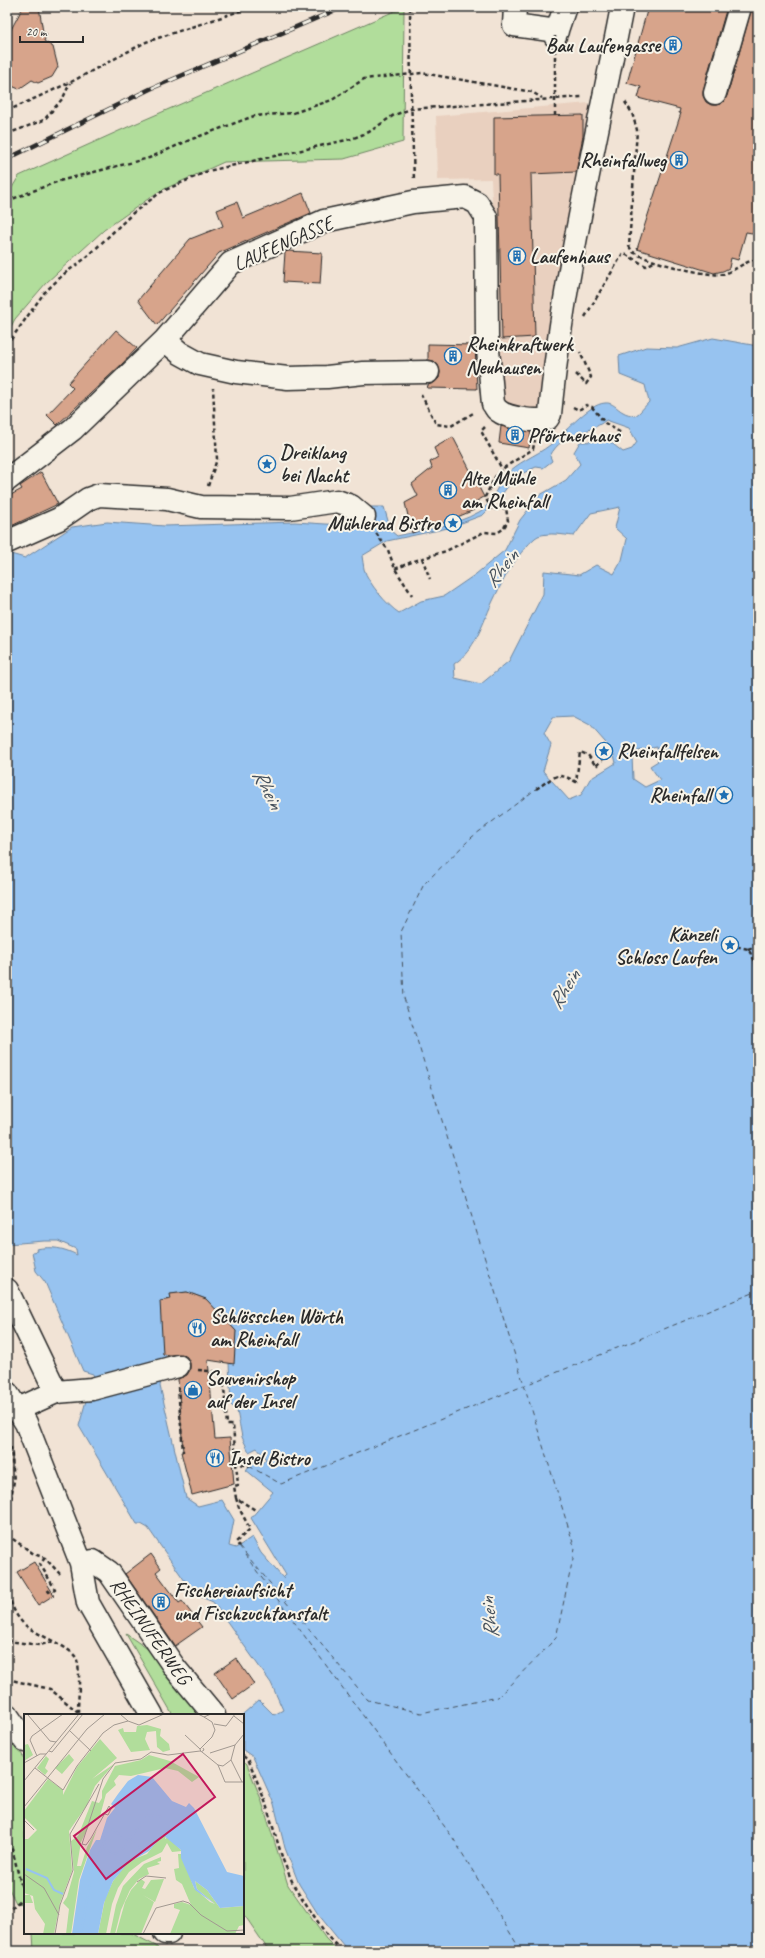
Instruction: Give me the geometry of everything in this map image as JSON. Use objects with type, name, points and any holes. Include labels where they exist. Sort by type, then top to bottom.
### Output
[{"type":"street","points":[[515,7],[514,25],[556,33],[565,7]]},
{"type":"street","points":[[496,407],[510,416],[538,421],[548,418],[550,414],[557,356],[573,254],[622,7]]},
{"type":"street","points":[[714,93],[740,7]]},
{"type":"street","name":"LAUFENGASSE","points":[[7,480],[73,429],[165,340],[231,263],[324,221],[414,202],[465,197],[477,203],[486,217],[487,339],[496,407]]},
{"type":"street","points":[[165,340],[180,353],[200,364],[236,372],[288,378],[363,373],[428,372]]},
{"type":"street","points":[[7,542],[59,519],[88,499],[99,495],[161,498],[201,507],[290,508],[337,502],[351,506],[364,517]]},
{"type":"street","points":[[7,1290],[56,1392]]},
{"type":"street","points":[[151,1714],[88,1603],[81,1563],[26,1423],[12,1402],[56,1392],[92,1389],[178,1376]]},
{"type":"street","name":"RHEINUFERWEG","points":[[81,1563],[93,1561],[109,1572],[175,1668],[213,1714]]},
{"type":"street","points":[[7,1715],[24,1740]]},
{"type":"path","points":[[7,111],[71,82],[146,42],[252,7]]},
{"type":"path","points":[[410,7],[411,117],[414,182]]},
{"type":"path","points":[[555,116],[556,33]]},
{"type":"path","points":[[7,201],[59,181],[149,158],[192,139],[254,116],[293,113],[332,100],[364,79],[422,73],[532,92],[542,99]]},
{"type":"path","points":[[7,134],[44,120],[63,98],[71,82]]},
{"type":"path","points":[[7,345],[23,321],[49,288],[64,274],[87,257],[133,213],[161,192],[197,176],[222,168],[351,139],[369,132],[394,116],[411,109],[605,95],[623,99],[632,113],[637,130],[629,246],[634,253],[656,261],[711,275],[725,274],[743,263],[758,259]]},
{"type":"path","points":[[584,318],[622,254],[646,266],[656,261]]},
{"type":"path","points":[[557,356],[586,384],[591,377],[579,351]]},
{"type":"path","points":[[207,487],[217,459],[212,367]]},
{"type":"path","points":[[421,393],[436,424],[451,426],[484,406],[496,407],[481,431],[502,469]]},
{"type":"path","points":[[586,405],[592,407],[605,424],[621,433]]},
{"type":"path","points":[[394,569],[422,558],[446,551],[484,532],[497,533],[503,529],[508,521],[506,508],[492,510],[485,496],[495,477],[502,469],[533,449],[538,421]]},
{"type":"path","points":[[388,550],[394,569],[412,595]]},
{"type":"path","points":[[422,558],[430,579]]},
{"type":"path","points":[[536,789],[559,775],[565,775],[576,782],[580,752],[588,755],[596,766],[605,757],[604,752]]},
{"type":"path","points":[[730,945],[758,950],[758,959]]},
{"type":"path","points":[[748,949],[758,966]]},
{"type":"path","points":[[183,1452],[178,1376],[220,1372],[223,1375],[227,1425],[233,1425],[238,1485],[234,1486],[236,1498],[239,1508],[250,1529],[236,1542],[239,1546]]},
{"type":"path","points":[[7,1520],[14,1482],[10,1446]]},
{"type":"path","points":[[236,1463],[249,1466]]},
{"type":"path","points":[[236,1498],[257,1511]]},
{"type":"path","points":[[7,1535],[34,1554]]},
{"type":"path","points":[[45,1558],[40,1564],[55,1589],[49,1592],[48,1589]]},
{"type":"path","points":[[7,1588],[13,1610],[22,1622],[54,1642],[68,1648],[77,1658],[78,1712],[50,1689],[7,1679]]},
{"type":"path","points":[[7,1641],[39,1645],[54,1642]]},
{"type":"path","points":[[244,1757],[249,1760],[265,1801],[282,1860],[294,1886],[328,1937],[342,1951]]},
{"type":"path","points":[[7,1828],[24,1897],[7,1912]]},
{"type":"shaded area","points":[[589,103],[587,173],[561,254],[538,411],[502,402],[491,179],[438,180],[436,116]]},
{"type":"green space","points":[[404,7],[403,142],[344,159],[224,162],[158,192],[104,230],[46,283],[15,319],[7,334],[7,196],[19,176]]},
{"type":"green space","points":[[126,1634],[158,1656],[201,1714],[172,1714]]},
{"type":"green space","points":[[7,1733],[24,1758],[24,1904],[16,1903],[7,1885]]},
{"type":"green space","points":[[244,1761],[247,1764],[261,1799],[288,1885],[326,1939],[338,1951],[269,1951],[244,1914]]},
{"type":"green space","points":[[33,1934],[133,1934],[156,1946],[160,1951],[34,1951]]},
{"type":"water","name":"Rhein","points":[[713,338],[758,346],[758,941],[754,963],[758,975],[758,1951],[348,1951],[318,1914],[299,1884],[285,1848],[274,1804],[253,1757],[244,1751],[243,1714],[259,1700],[274,1715],[283,1710],[271,1683],[213,1602],[194,1594],[148,1528],[141,1524],[137,1524],[79,1426],[87,1397],[99,1394],[93,1374],[83,1371],[45,1282],[36,1271],[32,1252],[37,1251],[36,1249],[52,1248],[62,1249],[77,1255],[76,1249],[58,1241],[7,1244],[7,553],[25,558],[72,527],[107,522],[165,526],[295,522],[356,526],[365,525],[369,507],[384,507],[391,531],[397,536],[459,521],[483,509],[491,500],[502,480],[510,471],[550,445],[591,409],[598,405],[608,403],[627,414],[635,416],[639,413],[649,402],[645,385],[620,375],[619,356],[646,347],[677,348]],"holes":[[[606,420],[629,428],[637,442],[632,449],[623,452],[609,441],[580,442],[574,452],[580,464],[566,480],[540,495],[520,520],[505,550],[476,574],[444,596],[421,601],[399,613],[384,599],[369,581],[364,569],[362,556],[387,541],[448,528],[483,515],[496,502],[515,477],[536,467],[543,468],[552,461],[550,456],[555,448],[562,442],[591,429]],[[620,507],[615,528],[627,539],[622,560],[614,574],[596,565],[579,575],[544,571],[543,594],[509,661],[481,684],[455,678],[454,664],[473,644],[503,581],[522,552],[532,541],[538,536],[543,535],[552,534],[574,536],[591,513]],[[573,716],[590,725],[613,751],[616,763],[590,779],[581,795],[569,800],[543,771],[551,745],[544,733],[553,717]],[[657,747],[658,761],[650,766],[660,780],[645,787],[633,779],[632,756],[638,751]],[[187,1292],[206,1299],[236,1331],[229,1363],[231,1405],[237,1411],[242,1437],[249,1452],[257,1448],[266,1459],[262,1463],[254,1460],[246,1470],[273,1492],[251,1518],[286,1575],[283,1578],[261,1553],[252,1537],[236,1548],[229,1546],[234,1520],[222,1500],[198,1506],[186,1498],[160,1386],[166,1355],[163,1354],[171,1294]]]},
{"type":"building","points":[[23,7],[39,7],[43,32],[47,34],[44,41],[53,47],[58,67],[52,77],[38,83],[32,80],[19,89],[7,84],[7,37]]},
{"type":"building","points":[[648,7],[727,7],[703,90],[703,96],[706,102],[711,105],[718,105],[723,102],[727,96],[752,7],[758,7],[758,234],[746,232],[738,260],[731,258],[729,268],[723,271],[714,273],[637,249],[681,113],[679,113],[680,109],[638,98],[641,87],[627,83]]},
{"type":"building","name":"Laufenhaus","points":[[583,115],[583,136],[576,172],[531,174],[535,337],[502,339],[498,174],[494,174],[494,117]]},
{"type":"building","points":[[303,193],[311,213],[219,253],[157,325],[138,300],[190,239],[223,226],[217,210],[237,202],[243,218]]},
{"type":"building","points":[[285,252],[322,253],[320,284],[283,282]]},
{"type":"building","points":[[116,330],[137,348],[57,425],[47,415],[73,388],[68,383]]},
{"type":"building","name":"Rheinkraftwerk Neuhausen","points":[[428,344],[475,345],[477,389],[427,388],[428,385],[434,383],[439,378],[440,372],[438,365],[434,361],[428,360]]},
{"type":"building","name":"Pförtnerhaus","points":[[501,426],[531,432],[529,448],[499,443]]},
{"type":"building","name":"Alte Mühle am Rheinfall","points":[[453,437],[484,497],[475,502],[474,510],[436,526],[435,523],[412,533],[405,503],[418,496],[412,484],[432,468],[430,462],[438,457],[434,448]]},
{"type":"building","points":[[41,472],[58,504],[7,528],[7,497],[22,489],[20,486]]},
{"type":"building","points":[[187,1292],[206,1299],[236,1331],[234,1364],[208,1360],[215,1439],[230,1438],[234,1484],[192,1495],[181,1452],[183,1452],[178,1379],[187,1375],[190,1370],[190,1363],[187,1357],[182,1354],[163,1354],[160,1301],[171,1299],[170,1294]]},
{"type":"building","name":"Fischereiaufsicht und Fischzuchtanstalt","points":[[151,1554],[161,1568],[156,1572],[179,1603],[182,1601],[202,1627],[175,1646],[125,1574]]},
{"type":"building","points":[[34,1562],[54,1595],[38,1605],[17,1572]]},
{"type":"building","points":[[236,1658],[254,1684],[233,1699],[215,1673]]},
{"type":"ferry route","points":[[239,1546],[368,1700],[421,1713],[498,1697],[556,1638],[575,1549],[404,998],[401,932],[424,884],[472,837],[536,789]]},
{"type":"ferry route","points":[[249,1466],[281,1484],[758,1291]]},
{"type":"ferry route","points":[[245,1555],[453,1838],[521,1951]]},
{"type":"railway","points":[[7,159],[150,89],[343,7]]},
{"type":"place","name":"Bau Laufengasse","points":[[673,45]]},
{"type":"place","name":"Rheinfallweg","points":[[679,160]]},
{"type":"place","name":"Laufenhaus","points":[[517,256]]},
{"type":"place","name":"Rheinkraftwerk Neuhausen","points":[[453,356]]},
{"type":"place","name":"Pförtnerhaus","points":[[515,435]]},
{"type":"place","name":"Dreiklang bei Nacht","points":[[267,464]]},
{"type":"place","name":"Alte Mühle am Rheinfall","points":[[448,490]]},
{"type":"place","name":"Mühlerad Bistro","points":[[453,523]]},
{"type":"place","name":"Rheinfallfelsen","points":[[604,751]]},
{"type":"place","name":"Rheinfall","points":[[724,795]]},
{"type":"place","name":"Känzeli Schloss Laufen","points":[[730,945]]},
{"type":"place","name":"Schlösschen Wörth am Rheinfall","points":[[197,1328]]},
{"type":"place","name":"Souvenirshop auf der Insel","points":[[193,1390]]},
{"type":"place","name":"Insel Bistro","points":[[215,1458]]},
{"type":"place","name":"Fischereiaufsicht und Fischzuchtanstalt","points":[[161,1602]]}]
